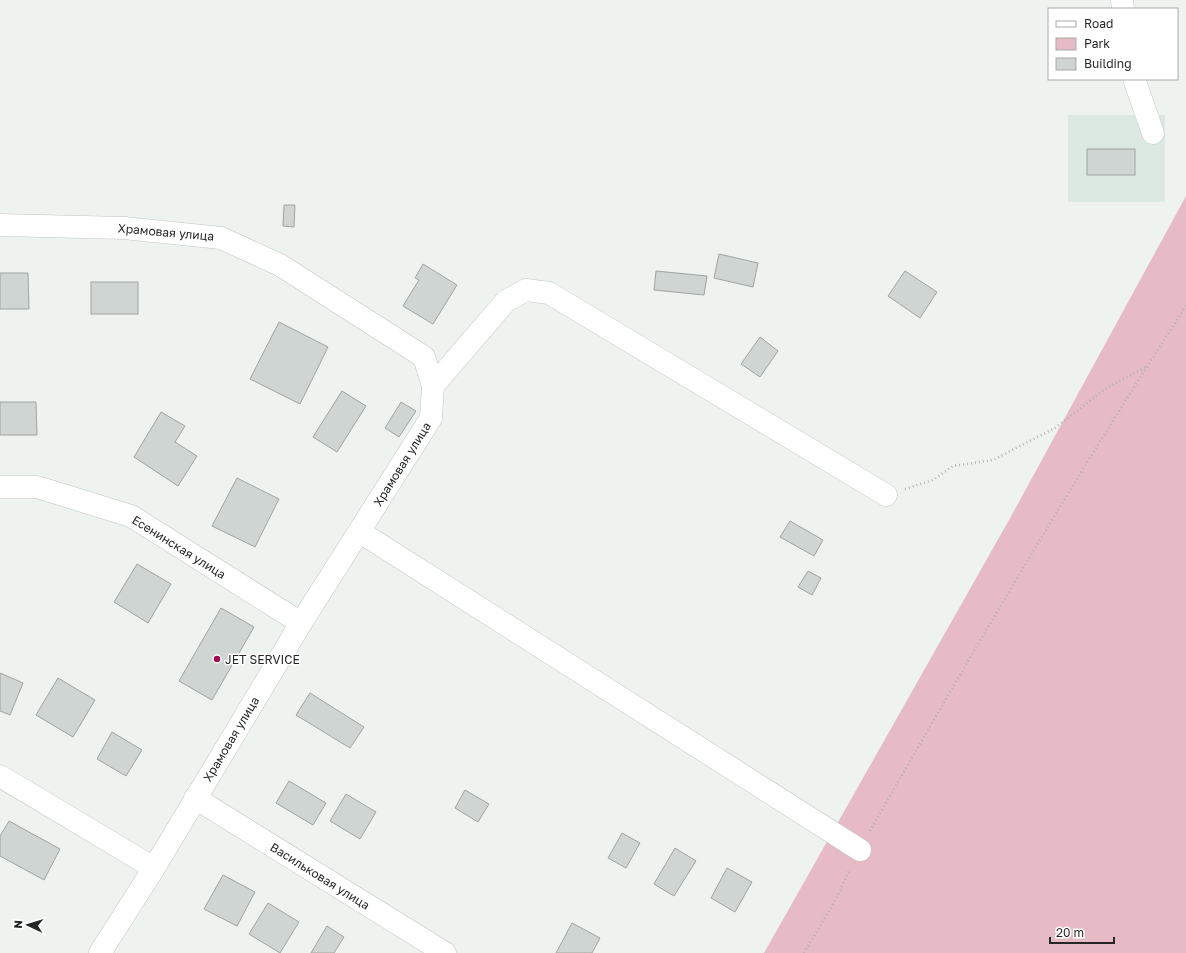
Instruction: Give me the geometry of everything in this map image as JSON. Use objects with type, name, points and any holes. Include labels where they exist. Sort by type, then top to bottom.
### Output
[{"type":"street","points":[[1134,80],[1153,133]]},
{"type":"street","name":"Храмовая улица","points":[[0,225],[124,228],[221,238],[280,265],[424,357],[433,386],[431,418],[301,623],[154,868],[100,953]]},
{"type":"street","points":[[433,386],[506,302],[526,290],[549,293],[886,495]]},
{"type":"street","name":"Есенинская улица","points":[[0,487],[37,486],[131,516],[301,623]]},
{"type":"street","points":[[360,532],[860,850]]},
{"type":"street","points":[[0,776],[154,868]]},
{"type":"street","name":"Васильковая улица","points":[[195,798],[445,953]]},
{"type":"path","points":[[804,953],[836,899],[860,850],[1008,593],[1147,366],[1186,306]]},
{"type":"path","points":[[886,495],[933,480],[953,466],[992,460],[1055,428],[1105,389],[1147,366]]},
{"type":"shaded area","points":[[1068,115],[1165,115],[1165,202],[1068,202]]},
{"type":"green space","points":[[1186,196],[1186,953],[764,953],[1009,520]]},
{"type":"building","points":[[1087,149],[1135,149],[1135,175],[1087,175]]},
{"type":"building","points":[[284,205],[295,205],[294,227],[283,226]]},
{"type":"building","points":[[719,254],[758,263],[753,287],[714,278]]},
{"type":"building","points":[[423,264],[457,285],[433,324],[403,306],[419,280],[415,278]]},
{"type":"building","points":[[656,271],[707,276],[704,295],[654,290]]},
{"type":"building","points":[[905,271],[937,292],[920,318],[888,296]]},
{"type":"building","points":[[0,273],[28,273],[29,309],[0,309]]},
{"type":"building","points":[[91,282],[138,282],[138,314],[91,314]]},
{"type":"building","points":[[279,322],[328,347],[300,404],[250,379]]},
{"type":"building","points":[[760,337],[778,351],[760,377],[741,364]]},
{"type":"building","points":[[342,391],[366,406],[337,452],[313,437]]},
{"type":"building","points":[[0,402],[36,402],[37,435],[0,435]]},
{"type":"building","points":[[401,402],[416,411],[399,437],[385,428]]},
{"type":"building","points":[[161,412],[185,426],[175,442],[197,456],[178,486],[134,457]]},
{"type":"building","points":[[237,478],[279,499],[255,547],[212,526]]},
{"type":"building","points":[[790,521],[823,540],[814,556],[780,537]]},
{"type":"building","points":[[137,564],[171,584],[148,623],[114,602]]},
{"type":"building","points":[[808,571],[821,578],[812,595],[798,587]]},
{"type":"building","points":[[221,608],[254,627],[212,700],[179,681]]},
{"type":"building","points":[[0,673],[23,683],[10,715],[0,711]]},
{"type":"building","points":[[58,678],[95,700],[73,737],[36,715]]},
{"type":"building","points":[[310,693],[364,727],[350,748],[296,715]]},
{"type":"building","points":[[112,732],[142,750],[126,776],[97,759]]},
{"type":"building","points":[[289,781],[326,803],[313,825],[276,803]]},
{"type":"building","points":[[465,790],[489,804],[478,822],[455,808]]},
{"type":"building","points":[[346,794],[376,812],[360,839],[330,821]]},
{"type":"building","points":[[9,821],[60,849],[44,880],[0,856],[0,836]]},
{"type":"building","points":[[622,833],[640,843],[626,868],[608,858]]},
{"type":"building","points":[[675,848],[696,861],[674,896],[654,884]]},
{"type":"building","points":[[727,868],[752,882],[735,912],[711,898]]},
{"type":"building","points":[[223,875],[255,892],[237,926],[204,909]]},
{"type":"building","points":[[268,903],[299,922],[280,953],[249,934]]},
{"type":"building","points":[[572,923],[600,938],[592,953],[556,953]]},
{"type":"building","points":[[327,926],[344,937],[334,953],[311,953]]},
{"type":"place","name":"JET SERVICE","points":[[217,659]]}]
